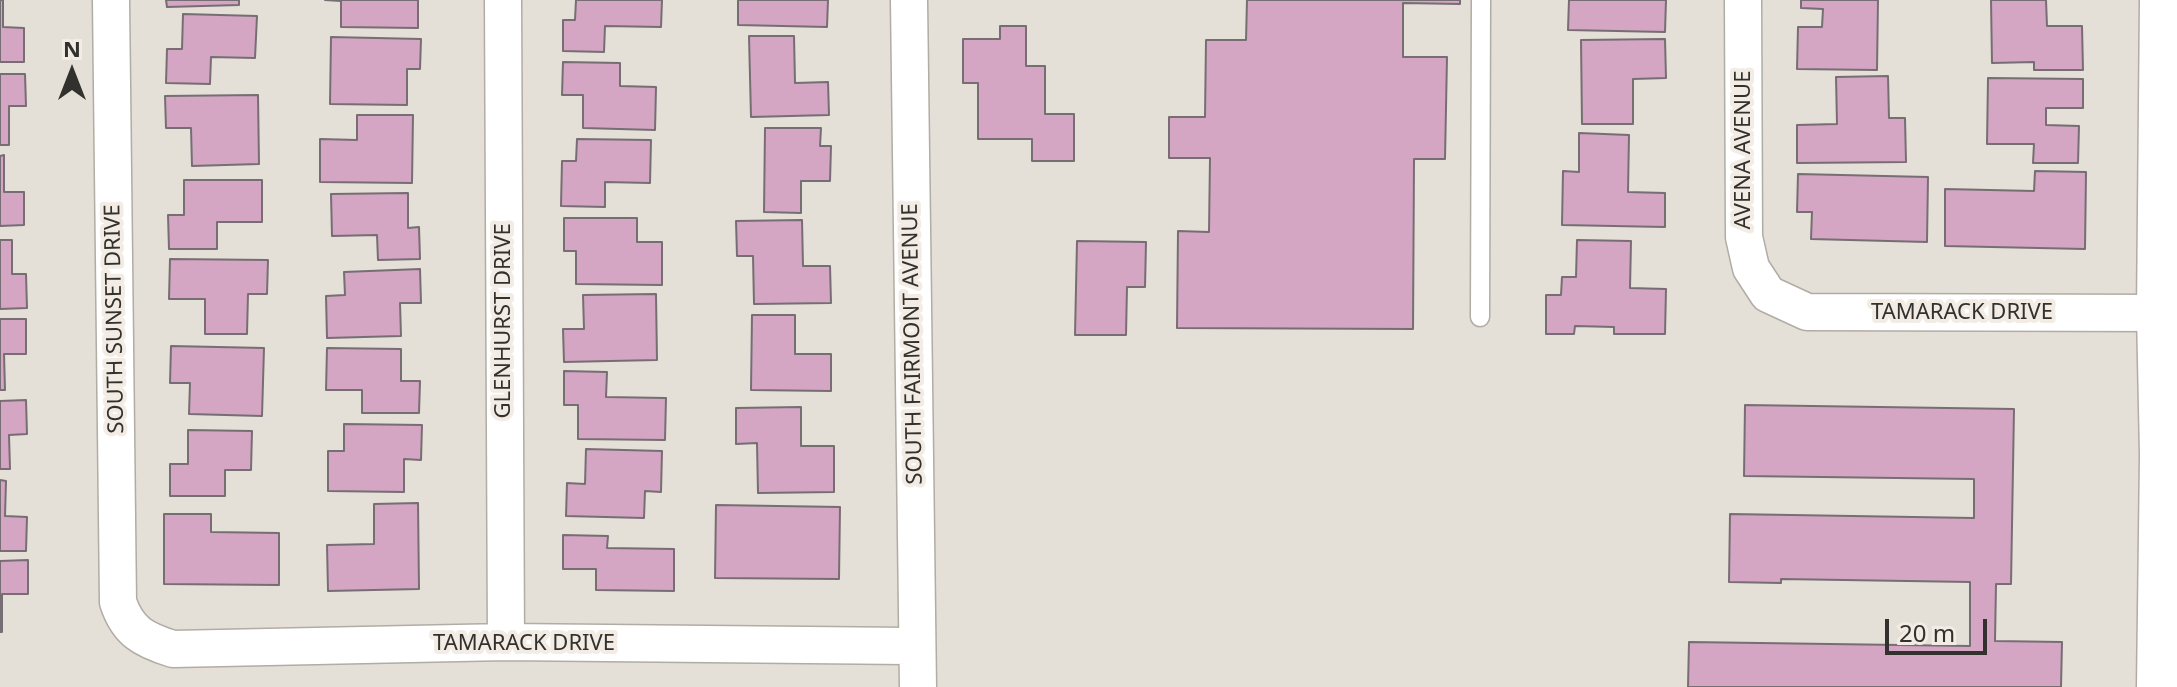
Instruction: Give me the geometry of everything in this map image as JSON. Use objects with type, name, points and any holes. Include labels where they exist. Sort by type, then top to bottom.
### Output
[{"type":"street","name":"SOUTH SUNSET DRIVE","points":[[111,0],[118,602],[123,617],[135,632]]},
{"type":"street","name":"GLENHURST DRIVE","points":[[503,0],[506,642]]},
{"type":"street","name":"SOUTH FAIRMONT AVENUE","points":[[909,0],[918,687]]},
{"type":"street","name":"AVENA AVENUE","points":[[1743,0],[1744,237],[1751,268],[1768,294]]},
{"type":"street","points":[[2159,687],[2169,455],[2159,313],[2167,20]]},
{"type":"street","name":"TAMARACK DRIVE","points":[[1768,294],[1807,312],[2159,313]]},
{"type":"street","name":"TAMARACK DRIVE","points":[[135,632],[151,642],[173,649],[506,642],[917,645]]},
{"type":"lane","points":[[1480,317],[1481,0]]},
{"type":"building","points":[[0,0],[3,0],[3,27],[24,28],[24,62],[0,62]]},
{"type":"building","points":[[166,0],[239,0],[239,5],[167,7]]},
{"type":"building","points":[[325,0],[418,0],[418,28],[341,27],[341,1]]},
{"type":"building","points":[[576,0],[662,0],[661,27],[605,26],[604,52],[563,51],[563,20],[575,20]]},
{"type":"building","points":[[738,0],[828,0],[827,27],[738,25]]},
{"type":"building","points":[[1247,0],[1460,0],[1460,4],[1403,3],[1403,57],[1447,57],[1445,159],[1414,159],[1413,329],[1177,328],[1178,231],[1209,232],[1210,158],[1169,158],[1169,117],[1205,117],[1206,40],[1246,40]]},
{"type":"building","points":[[1569,0],[1666,0],[1665,32],[1568,30]]},
{"type":"building","points":[[1801,0],[1878,0],[1877,70],[1797,69],[1798,27],[1822,27],[1823,9],[1801,8]]},
{"type":"building","points":[[1991,0],[2046,0],[2047,26],[2082,26],[2083,70],[2034,70],[2034,62],[1992,63]]},
{"type":"building","points":[[183,14],[257,16],[255,58],[211,57],[210,84],[166,83],[167,49],[182,49]]},
{"type":"building","points":[[1000,26],[1026,26],[1026,66],[1045,66],[1045,114],[1074,114],[1074,161],[1032,161],[1032,139],[978,139],[978,83],[963,83],[963,39],[1000,39]]},
{"type":"building","points":[[749,36],[794,36],[795,83],[828,82],[829,115],[751,117]]},
{"type":"building","points":[[331,37],[421,39],[420,69],[407,69],[407,105],[330,104]]},
{"type":"building","points":[[1665,39],[1666,78],[1633,79],[1633,124],[1582,124],[1581,40]]},
{"type":"building","points":[[563,62],[620,63],[620,86],[656,87],[655,130],[583,128],[583,95],[562,95]]},
{"type":"building","points":[[0,74],[25,74],[26,106],[9,106],[9,145],[0,145]]},
{"type":"building","points":[[1888,76],[1889,118],[1905,118],[1906,162],[1797,163],[1797,125],[1837,124],[1836,77]]},
{"type":"building","points":[[1988,78],[2083,79],[2083,108],[2046,108],[2046,125],[2079,126],[2078,163],[2033,163],[2034,144],[1987,144]]},
{"type":"building","points":[[258,95],[259,164],[192,166],[191,128],[166,128],[165,96]]},
{"type":"building","points":[[357,115],[413,115],[412,183],[320,182],[320,139],[357,140]]},
{"type":"building","points":[[765,128],[821,128],[820,146],[831,146],[830,181],[801,181],[801,213],[764,212]]},
{"type":"building","points":[[1579,133],[1629,135],[1628,192],[1665,193],[1665,227],[1562,225],[1563,171],[1579,172]]},
{"type":"building","points":[[577,139],[651,140],[650,183],[605,182],[605,207],[561,206],[562,161],[576,161]]},
{"type":"building","points":[[4,155],[4,192],[24,192],[24,225],[0,226],[0,156]]},
{"type":"building","points":[[2035,171],[2086,172],[2085,249],[1945,246],[1945,189],[2034,191]]},
{"type":"building","points":[[1798,174],[1928,177],[1927,242],[1811,239],[1812,212],[1797,212]]},
{"type":"building","points":[[184,180],[262,180],[262,222],[217,222],[217,249],[169,249],[168,215],[184,215]]},
{"type":"building","points":[[408,193],[408,228],[419,227],[420,259],[378,260],[377,235],[332,236],[331,194]]},
{"type":"building","points":[[564,218],[637,218],[637,242],[662,242],[662,285],[576,284],[576,251],[564,251]]},
{"type":"building","points":[[802,220],[803,266],[830,266],[831,303],[754,304],[753,256],[737,256],[736,221]]},
{"type":"building","points":[[0,240],[12,240],[12,274],[26,274],[27,308],[0,309]]},
{"type":"building","points":[[1577,240],[1631,241],[1630,288],[1666,289],[1665,334],[1614,334],[1614,327],[1575,326],[1574,334],[1546,334],[1546,295],[1561,295],[1562,277],[1576,277]]},
{"type":"building","points":[[1077,241],[1146,242],[1145,287],[1127,287],[1126,335],[1075,335]]},
{"type":"building","points":[[170,259],[268,260],[267,294],[248,294],[247,334],[205,334],[205,299],[169,299]]},
{"type":"building","points":[[420,269],[421,303],[400,303],[401,336],[327,338],[326,296],[345,295],[344,272]]},
{"type":"building","points":[[656,294],[657,360],[564,362],[563,329],[584,329],[583,295]]},
{"type":"building","points":[[752,315],[795,315],[795,354],[831,354],[831,391],[751,390]]},
{"type":"building","points":[[0,319],[26,319],[26,354],[4,354],[5,390],[0,390]]},
{"type":"building","points":[[171,346],[264,348],[262,416],[189,414],[190,383],[170,383]]},
{"type":"building","points":[[327,348],[401,349],[401,381],[420,381],[419,413],[362,413],[362,390],[326,390]]},
{"type":"building","points":[[564,371],[607,372],[606,397],[666,398],[665,440],[578,439],[578,405],[564,405]]},
{"type":"building","points":[[26,400],[27,434],[9,435],[10,469],[0,469],[0,401]]},
{"type":"building","points":[[1745,405],[2014,409],[2011,584],[1996,584],[1995,641],[2062,642],[2061,687],[1688,687],[1689,642],[1970,646],[1970,582],[1781,579],[1781,583],[1729,582],[1730,514],[1974,518],[1974,479],[1744,476]]},
{"type":"building","points":[[801,407],[801,446],[834,446],[834,492],[758,493],[757,443],[736,444],[736,408]]},
{"type":"building","points":[[344,424],[422,425],[421,460],[404,459],[404,492],[328,491],[328,451],[344,451]]},
{"type":"building","points":[[188,430],[252,431],[251,470],[225,470],[225,496],[170,496],[170,464],[188,464]]},
{"type":"building","points":[[586,449],[662,451],[661,492],[645,491],[644,518],[566,516],[567,483],[585,484]]},
{"type":"building","points":[[0,480],[6,481],[5,516],[27,517],[26,551],[0,551]]},
{"type":"building","points":[[418,503],[419,589],[328,591],[327,545],[374,544],[374,504]]},
{"type":"building","points":[[716,505],[840,507],[839,579],[715,578]]},
{"type":"building","points":[[164,514],[211,514],[211,532],[279,533],[279,585],[164,584]]},
{"type":"building","points":[[563,535],[608,536],[607,548],[674,549],[674,591],[596,590],[596,569],[563,569]]},
{"type":"building","points":[[28,560],[28,594],[2,594],[0,632],[0,561]]}]
